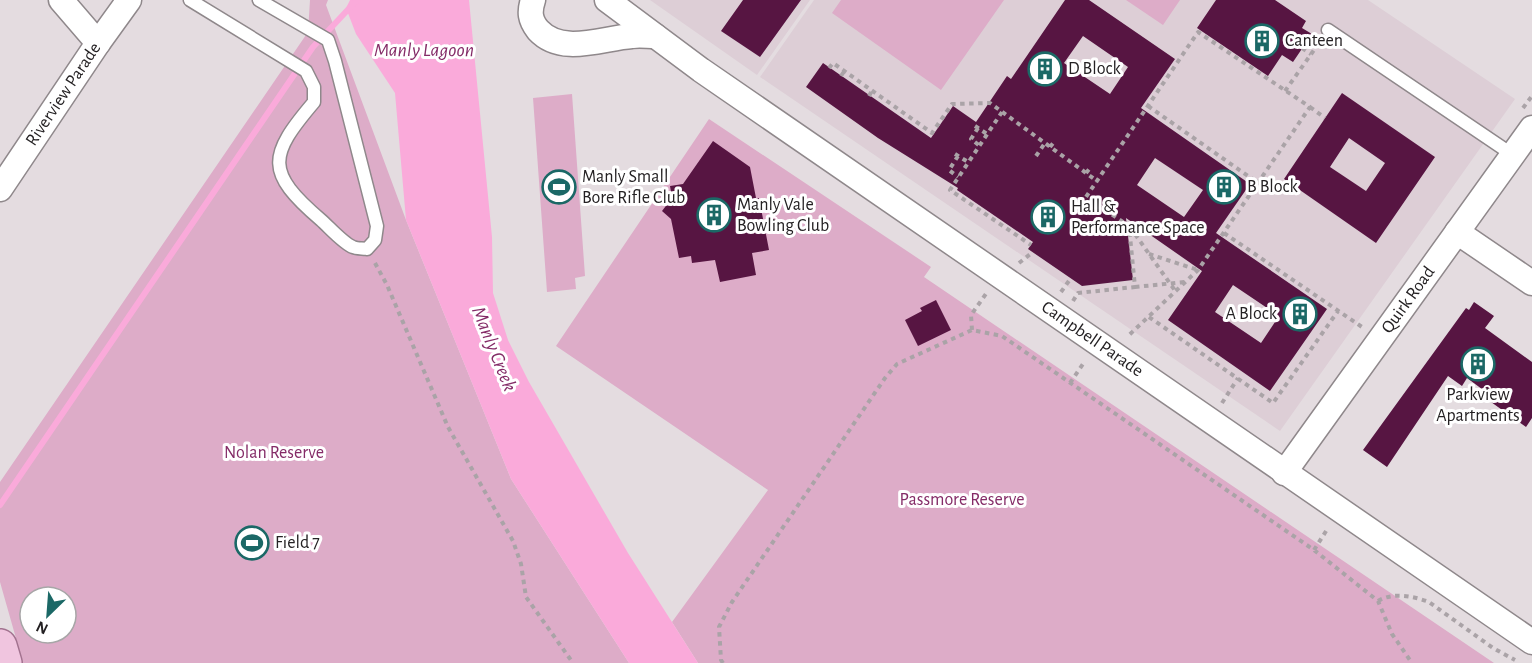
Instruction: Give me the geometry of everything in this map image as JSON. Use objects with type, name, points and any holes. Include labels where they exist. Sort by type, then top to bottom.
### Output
[{"type":"main road","points":[[0,646],[5,663]]},
{"type":"street","points":[[61,0],[98,42]]},
{"type":"street","name":"Riverview Parade","points":[[0,189],[98,42],[129,0]]},
{"type":"street","points":[[533,0],[530,9],[531,22],[542,34],[556,43],[572,44],[633,35],[655,36]]},
{"type":"street","name":"Campbell Parade","points":[[607,0],[655,36],[1061,318],[1098,343],[1216,412],[1284,473],[1532,642]]},
{"type":"street","name":"Quirk Road","points":[[1284,473],[1532,129]]},
{"type":"street","points":[[1457,232],[1532,284]]},
{"type":"lane","points":[[190,0],[306,71],[314,87],[314,102],[292,128],[282,145],[279,164],[285,184],[298,200],[353,247],[367,249],[375,240],[377,226],[328,40],[259,0]]},
{"type":"lane","points":[[1328,30],[1513,155]]},
{"type":"path","points":[[1285,91],[1328,30]]},
{"type":"path","points":[[1082,204],[1198,32],[1325,117]]},
{"type":"path","points":[[1302,48],[1311,54]]},
{"type":"path","points":[[830,68],[833,63],[845,70],[932,133],[952,104],[990,103],[1012,116],[1097,181]]},
{"type":"path","points":[[841,76],[845,70]]},
{"type":"path","points":[[869,96],[873,89]]},
{"type":"path","points":[[1148,106],[1258,183]]},
{"type":"path","points":[[1070,383],[1110,325],[1128,336],[1198,270],[1310,107]]},
{"type":"path","points":[[897,116],[901,111]]},
{"type":"path","points":[[1002,112],[950,190],[1031,245]]},
{"type":"path","points":[[980,146],[971,139],[976,127],[987,134]]},
{"type":"path","points":[[1050,147],[1054,142]]},
{"type":"path","points":[[1036,156],[1045,143]]},
{"type":"path","points":[[958,177],[949,170],[957,155],[968,162]]},
{"type":"path","points":[[1086,173],[1091,167]]},
{"type":"path","points":[[1086,197],[1129,226],[1176,292]]},
{"type":"path","points":[[1129,226],[1135,287]]},
{"type":"path","points":[[1224,233],[1362,328],[1356,337]]},
{"type":"path","points":[[367,249],[387,285],[448,426],[513,541],[526,597],[573,663]]},
{"type":"path","points":[[1148,253],[1198,270]]},
{"type":"path","points":[[972,330],[971,315],[999,275]]},
{"type":"path","points":[[1061,318],[1078,293],[1186,282]]},
{"type":"path","points":[[1149,316],[1273,403],[1338,311]]},
{"type":"path","points":[[723,663],[719,627],[732,602],[885,378],[897,364],[972,330],[1002,336],[1314,550],[1378,601],[1392,634],[1412,663]]},
{"type":"path","points":[[1216,412],[1238,378]]},
{"type":"path","points":[[1216,412],[1231,408]]},
{"type":"path","points":[[1378,601],[1386,596],[1405,596],[1417,597],[1429,602],[1493,648],[1521,663]]},
{"type":"shaded area","points":[[650,0],[810,0],[757,75]]},
{"type":"shaded area","points":[[814,0],[1368,0],[1515,99],[1280,431],[760,77]]},
{"type":"green space","name":"Nolan Reserve","points":[[310,0],[328,0],[326,5],[406,220],[511,479],[629,663],[23,663],[0,582],[0,482],[308,32]]},
{"type":"green space","points":[[841,0],[1004,0],[941,90],[832,13]]},
{"type":"green space","points":[[1126,0],[1180,0],[1163,25]]},
{"type":"green space","name":"Manly Small Bore Rifle Club","points":[[572,94],[585,276],[575,278],[576,289],[547,292],[533,98]]},
{"type":"green space","name":"Passmore Reserve","points":[[709,119],[931,267],[924,277],[1494,663],[698,663],[672,622],[768,490],[556,346]]},
{"type":"water","name":"Manly Lagoon","points":[[350,0],[469,0],[492,237],[493,293],[508,340],[529,382],[628,553],[698,663],[629,663],[511,479],[406,220],[395,93],[356,34],[346,8]]},
{"type":"building","points":[[743,0],[801,0],[760,57],[721,31]]},
{"type":"building","points":[[1065,0],[1089,0],[1175,59],[1141,108],[1250,184],[1216,233],[1327,309],[1270,391],[1168,320],[1202,271],[1126,218],[1133,280],[1082,286],[1028,249],[1033,242],[957,190],[958,188],[878,138],[806,87],[823,63],[931,138],[953,106],[976,122],[1007,76],[1011,79]],"holes":[[[1083,36],[1128,67],[1110,94],[1064,63]],[[1155,158],[1203,190],[1184,217],[1137,185]],[[1233,285],[1279,316],[1261,343],[1215,312]]]},
{"type":"building","name":"Canteen","points":[[1216,0],[1275,0],[1306,21],[1302,28],[1312,34],[1293,62],[1282,55],[1268,76],[1197,28]]},
{"type":"building","points":[[1342,93],[1435,157],[1376,243],[1284,179]],"holes":[[[1349,138],[1385,163],[1366,191],[1330,167]]]},
{"type":"building","name":"Manly Vale Bowling Club","points":[[713,141],[750,167],[756,198],[759,198],[769,250],[752,253],[756,275],[720,282],[715,260],[692,263],[691,256],[679,258],[671,219],[662,211],[672,198],[670,186],[683,184]]},
{"type":"building","points":[[936,300],[951,330],[918,346],[905,320],[922,311],[920,308]]},
{"type":"building","name":"Parkview Apartments","points":[[1474,302],[1494,316],[1485,328],[1532,362],[1532,418],[1526,427],[1491,402],[1494,398],[1467,378],[1462,386],[1448,376],[1387,467],[1363,450],[1466,308],[1469,310]]},
{"type":"waterway","points":[[0,505],[313,47],[357,0]]},
{"type":"place","name":"Canteen","points":[[1262,41]]},
{"type":"place","name":"D Block","points":[[1045,69]]},
{"type":"place","name":"Manly Small Bore Rifle Club","points":[[559,187]]},
{"type":"place","name":"B Block","points":[[1224,187]]},
{"type":"place","name":"Manly Vale Bowling Club","points":[[714,215]]},
{"type":"place","name":"Hall & Performance Space","points":[[1048,217]]},
{"type":"place","name":"A Block","points":[[1300,314]]},
{"type":"place","name":"Parkview Apartments","points":[[1478,364]]},
{"type":"place","name":"Field 7","points":[[252,543]]},
{"type":"water label","name":"Manly Creek","points":[[494,349]]}]
